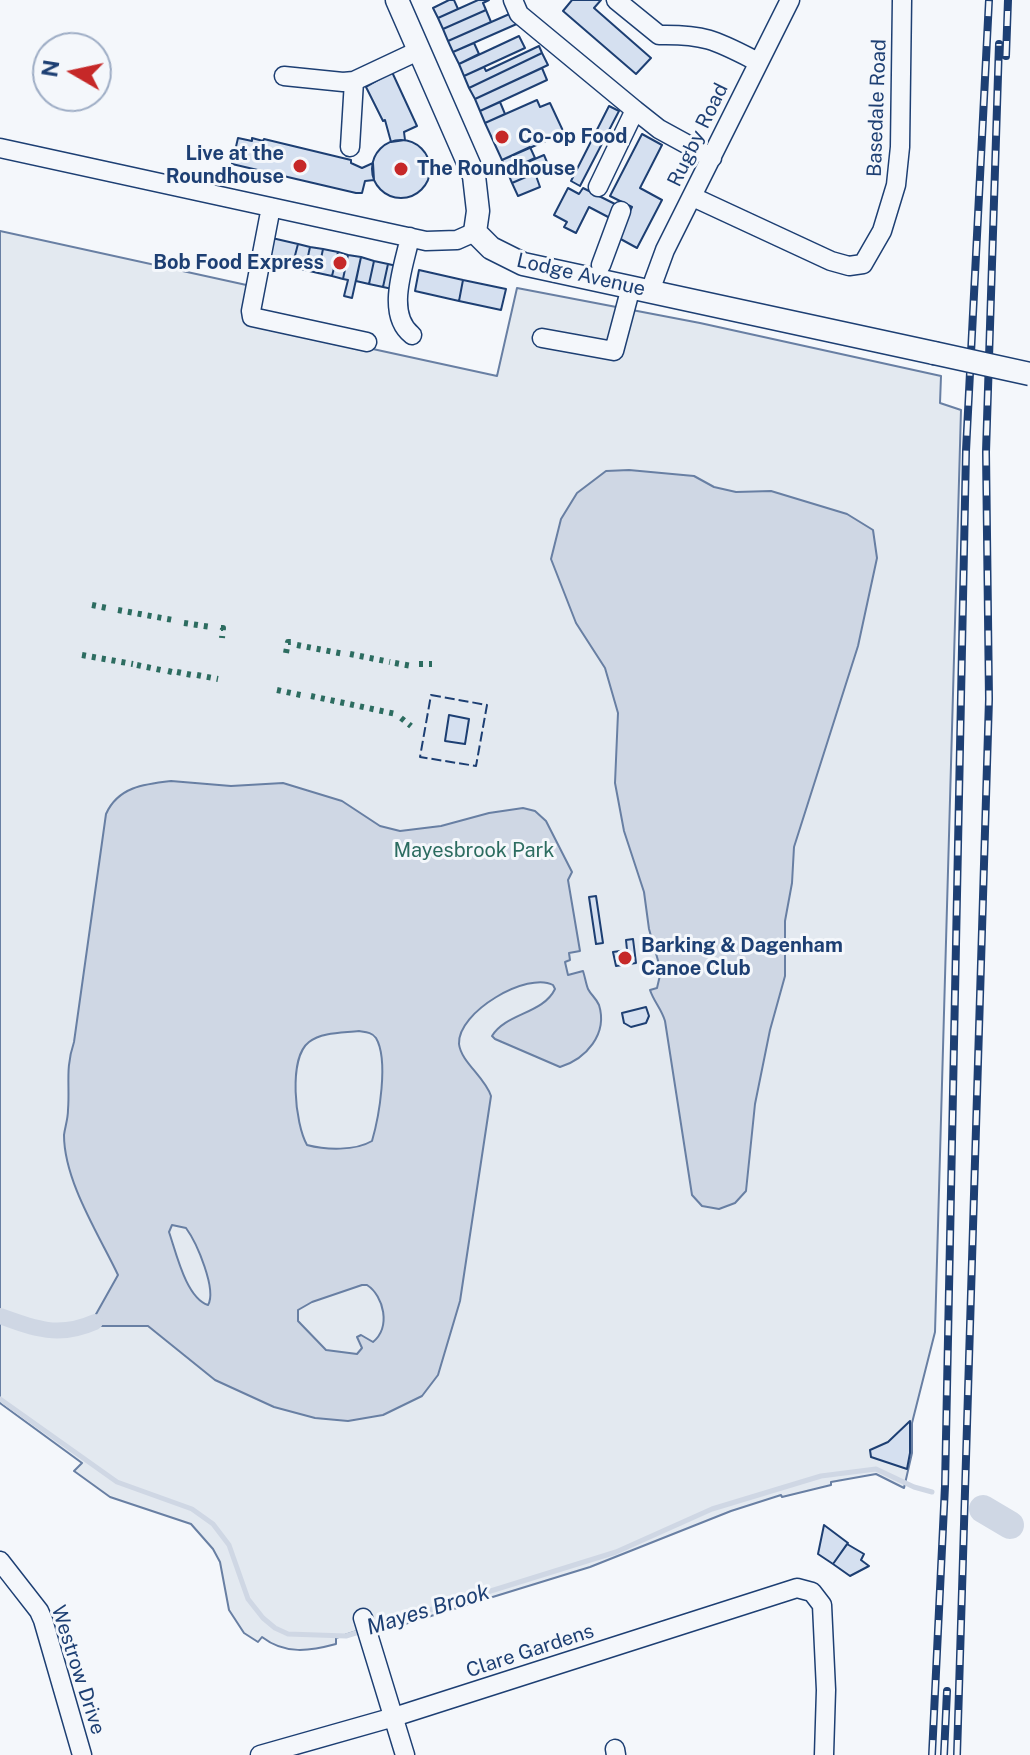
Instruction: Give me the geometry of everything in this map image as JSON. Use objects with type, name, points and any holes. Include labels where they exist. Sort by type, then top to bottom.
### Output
[{"type":"main road","points":[[397,0],[474,176],[478,211],[475,232]]},
{"type":"main road","name":"Lodge Avenue","points":[[475,232],[491,248],[513,261],[1030,374]]},
{"type":"street","points":[[513,0],[519,14],[635,110],[659,129],[712,158]]},
{"type":"street","points":[[616,0],[659,35],[686,34],[711,38],[758,62]]},
{"type":"street","name":"Rugby Road","points":[[542,338],[614,351],[640,289],[693,197],[790,0]]},
{"type":"street","name":"Basedale Road","points":[[693,197],[831,261],[849,266],[863,264],[882,231],[896,185],[900,147],[902,0]]},
{"type":"street","points":[[284,76],[354,81],[420,50]]},
{"type":"street","points":[[350,147],[354,81]]},
{"type":"street","points":[[598,187],[635,110]]},
{"type":"street","points":[[0,148],[426,241],[457,240],[475,232]]},
{"type":"street","points":[[271,207],[252,317],[367,342]]},
{"type":"street","points":[[601,265],[621,211]]},
{"type":"street","points":[[410,237],[398,309],[404,329],[412,335]]},
{"type":"street","name":"Westrow Drive","points":[[0,1561],[43,1620],[82,1755]]},
{"type":"street","name":"Clare Gardens","points":[[260,1755],[394,1717],[797,1588],[812,1592],[822,1605],[826,1690],[824,1755]]},
{"type":"street","points":[[363,1618],[405,1755]]},
{"type":"green space","name":"Mayesbrook Park","points":[[0,231],[251,286],[244,321],[497,376],[517,288],[700,323],[941,376],[940,403],[961,410],[935,1332],[912,1423],[912,1453],[904,1488],[876,1474],[781,1495],[731,1511],[590,1567],[405,1624],[401,1616],[336,1638],[336,1644],[298,1650],[280,1647],[262,1637],[258,1642],[244,1633],[229,1610],[220,1562],[191,1524],[110,1497],[74,1471],[82,1463],[0,1403]]},
{"type":"shaded area","points":[[606,471],[694,476],[714,487],[736,492],[771,491],[847,514],[873,530],[877,558],[858,646],[794,847],[785,921],[785,976],[755,1104],[746,1191],[735,1203],[719,1209],[702,1206],[692,1195],[665,1021],[650,990],[657,988],[661,971],[649,929],[644,892],[624,831],[615,783],[618,713],[605,668],[576,623],[551,559],[561,519],[577,493]]},
{"type":"shaded area","points":[[171,781],[231,786],[283,783],[342,801],[380,826],[400,831],[441,826],[489,813],[523,808],[535,811],[546,821],[572,872],[568,880],[580,951],[569,953],[570,960],[565,962],[568,975],[583,971],[588,989],[599,1005],[601,1016],[597,1035],[586,1052],[560,1067],[495,1039],[492,1036],[498,1028],[549,997],[555,989],[553,985],[542,982],[527,984],[496,997],[469,1019],[461,1032],[461,1051],[491,1096],[460,1301],[438,1375],[422,1396],[383,1415],[348,1421],[315,1418],[274,1407],[215,1380],[148,1326],[99,1326],[95,1316],[118,1275],[70,1171],[64,1135],[70,1060],[106,814],[125,792]],"holes":[[[359,1031],[376,1038],[382,1060],[380,1104],[372,1141],[340,1149],[307,1145],[299,1122],[296,1092],[302,1050],[320,1036]],[[172,1225],[186,1228],[190,1235],[208,1278],[208,1305],[200,1301],[188,1284],[169,1232]],[[367,1285],[378,1296],[383,1312],[379,1336],[373,1342],[361,1335],[357,1337],[362,1348],[357,1354],[326,1350],[298,1321],[298,1310],[312,1302]]]},
{"type":"building","points":[[454,0],[458,9],[438,18],[433,8]]},
{"type":"building","points":[[478,0],[489,0],[483,3],[486,10],[443,29],[438,18]]},
{"type":"building","points":[[572,0],[601,0],[594,8],[651,58],[636,74],[563,11]]},
{"type":"building","points":[[486,10],[491,22],[448,41],[443,29]]},
{"type":"building","points":[[514,12],[519,23],[453,52],[448,41]]},
{"type":"building","points":[[519,36],[525,48],[464,76],[459,64]]},
{"type":"building","points":[[474,43],[479,54],[459,64],[453,52]]},
{"type":"building","points":[[539,46],[542,53],[469,88],[464,76],[484,67],[486,71]]},
{"type":"building","points":[[542,53],[548,65],[475,99],[469,88]]},
{"type":"building","points":[[542,68],[547,80],[480,111],[475,99]]},
{"type":"building","points":[[392,72],[417,126],[404,132],[405,140],[391,142],[385,120],[366,87]]},
{"type":"building","points":[[537,100],[540,107],[550,103],[564,133],[502,160],[485,123]]},
{"type":"building","points":[[500,102],[505,114],[485,123],[480,111]]},
{"type":"building","points":[[609,106],[619,111],[580,186],[571,181]]},
{"type":"building","points":[[642,134],[662,145],[640,188],[662,200],[637,248],[617,237],[632,207],[610,196]]},
{"type":"building","name":"Live at the Roundhouse","points":[[238,138],[252,141],[252,138],[264,139],[351,160],[351,163],[362,168],[373,163],[374,180],[365,181],[362,193],[356,193],[232,164]]},
{"type":"building","name":"The Roundhouse","points":[[401,140],[422,148],[430,169],[422,190],[401,198],[380,190],[372,169],[380,148]]},
{"type":"building","points":[[530,147],[535,158],[507,171],[502,160]]},
{"type":"building","points":[[544,155],[549,167],[512,183],[507,171]]},
{"type":"building","points":[[535,173],[540,187],[518,196],[512,183]]},
{"type":"building","points":[[568,188],[579,194],[583,188],[617,205],[610,218],[589,207],[576,233],[564,227],[567,222],[554,215]]},
{"type":"building","points":[[272,238],[298,244],[292,267],[267,261]]},
{"type":"building","points":[[298,244],[310,247],[305,270],[292,267]]},
{"type":"building","points":[[310,247],[323,249],[318,273],[305,270]]},
{"type":"building","points":[[323,249],[338,252],[332,276],[318,273]]},
{"type":"building","points":[[338,252],[348,255],[343,279],[332,276]]},
{"type":"building","points":[[348,255],[361,257],[352,298],[344,296],[348,280],[343,279]]},
{"type":"building","points":[[361,257],[374,261],[369,284],[356,281]]},
{"type":"building","points":[[374,261],[388,264],[383,287],[369,284]]},
{"type":"building","points":[[388,264],[401,267],[397,290],[383,287]]},
{"type":"building","points":[[419,270],[463,280],[459,301],[415,291]]},
{"type":"building","points":[[463,280],[506,289],[501,310],[459,301]]},
{"type":"building","points":[[449,715],[469,719],[465,744],[445,741]]},
{"type":"building","points":[[596,896],[603,943],[596,944],[589,897]]},
{"type":"building","name":"Barking & Dagenham Canoe Club","points":[[633,939],[636,963],[616,966],[613,952],[627,950],[626,940]]},
{"type":"building","points":[[646,1007],[649,1016],[646,1023],[631,1027],[624,1023],[622,1013]]},
{"type":"building","points":[[910,1421],[907,1469],[871,1457],[870,1450],[888,1442]]},
{"type":"building","points":[[824,1525],[848,1543],[833,1564],[818,1554]]},
{"type":"building","points":[[847,1544],[864,1554],[861,1560],[869,1566],[850,1576],[833,1564]]},
{"type":"waterway","points":[[0,1316],[25,1325],[58,1331],[95,1322]]},
{"type":"waterway","name":"Mayes Brook","points":[[0,1399],[117,1482],[192,1509],[213,1524],[229,1545],[248,1599],[263,1618],[288,1634],[346,1636],[616,1552],[712,1509],[821,1476],[876,1469],[932,1492]]},
{"type":"waterway","name":"Mayes Brook","points":[[983,1509],[1010,1525]]},
{"type":"railway","points":[[932,1755],[945,1486],[966,451],[989,0]]},
{"type":"railway","points":[[1006,56],[1008,0]]},
{"type":"railway","points":[[957,1755],[989,699],[986,452],[999,44]]},
{"type":"railway","points":[[944,1755],[947,1691]]},
{"type":"hedge","points":[[92,605],[107,608]]},
{"type":"hedge","points":[[118,610],[173,620]]},
{"type":"hedge","points":[[184,623],[211,627]]},
{"type":"hedge","points":[[221,628],[222,638]]},
{"type":"hedge","points":[[286,653],[288,642],[291,642]]},
{"type":"hedge","points":[[297,645],[344,654]]},
{"type":"hedge","points":[[350,654],[390,662]]},
{"type":"hedge","points":[[82,655],[133,664]]},
{"type":"hedge","points":[[395,663],[412,666]]},
{"type":"hedge","points":[[419,664],[432,664]]},
{"type":"hedge","points":[[137,665],[161,670]]},
{"type":"hedge","points":[[168,671],[172,672]]},
{"type":"hedge","points":[[177,672],[192,675]]},
{"type":"hedge","points":[[197,675],[218,679]]},
{"type":"hedge","points":[[277,690],[305,696]]},
{"type":"hedge","points":[[311,696],[396,714]]},
{"type":"hedge","points":[[401,718],[411,726]]},
{"type":"fence","points":[[431,695],[487,705],[476,766],[420,757],[431,695]]},
{"type":"place","name":"Co-op Food","points":[[502,137]]},
{"type":"place","name":"Live at the Roundhouse","points":[[300,166]]},
{"type":"place","name":"The Roundhouse","points":[[401,169]]},
{"type":"place","name":"Bob Food Express","points":[[340,263]]},
{"type":"place","name":"Barking & Dagenham Canoe Club","points":[[625,958]]}]
